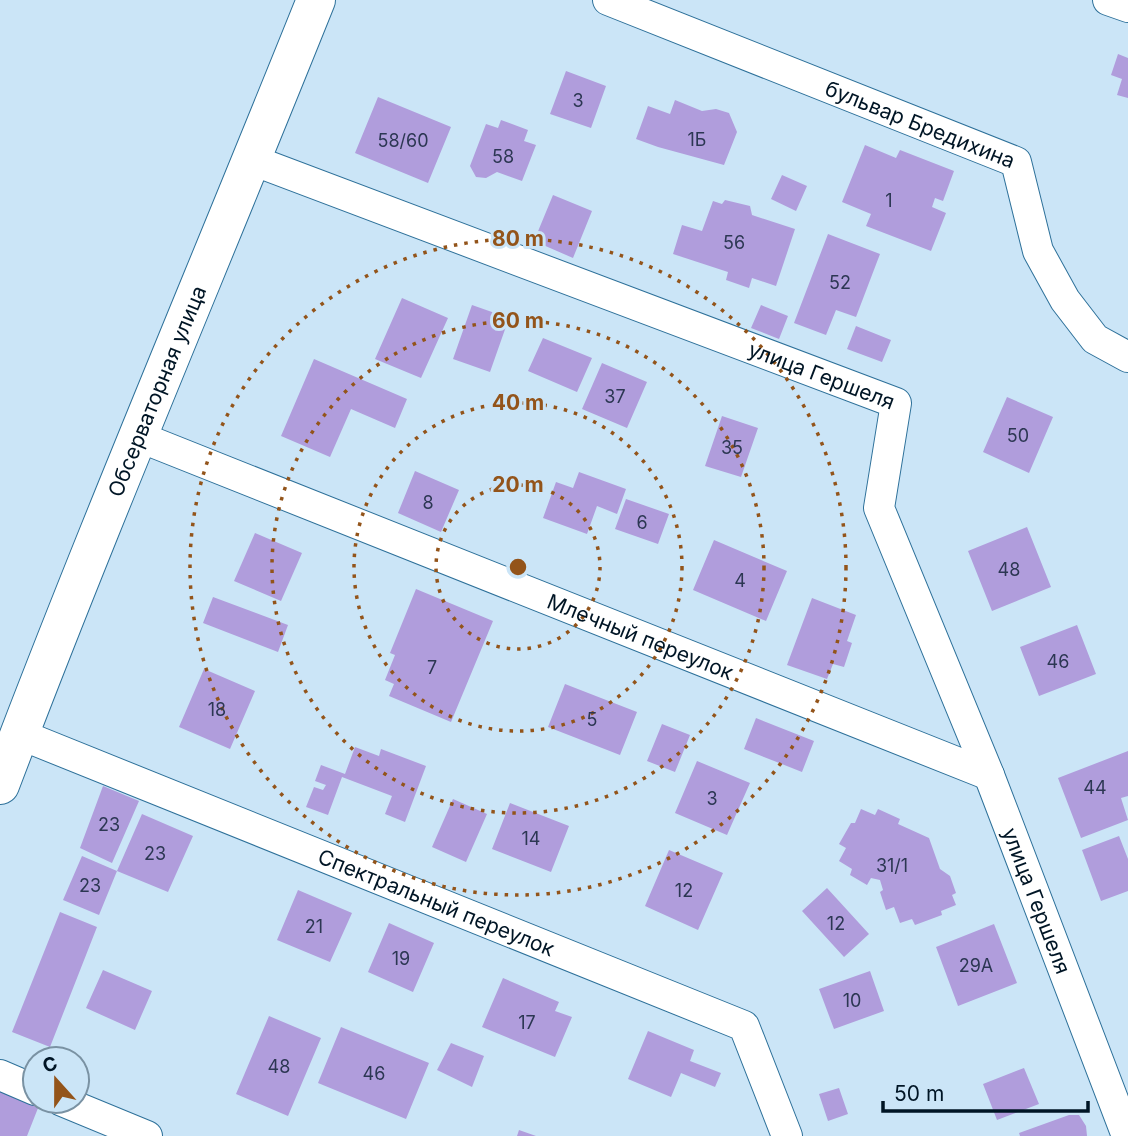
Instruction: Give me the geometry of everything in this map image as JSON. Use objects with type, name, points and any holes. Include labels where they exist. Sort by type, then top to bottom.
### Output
[{"type":"main road","name":"Обсерваторная улица","points":[[0,785],[137,436],[316,0]]},
{"type":"street","name":"бульвар Бредихина","points":[[608,0],[1016,162],[1038,251],[1065,300],[1095,339],[1128,357]]},
{"type":"street","points":[[1108,0],[1128,7]]},
{"type":"street","name":"улица Гершеля","points":[[252,160],[896,402],[879,508],[989,775],[1127,1136]]},
{"type":"street","name":"Млечный переулок","points":[[137,436],[989,775]]},
{"type":"street","name":"Спектральный переулок","points":[[19,734],[744,1026],[787,1136]]},
{"type":"street","points":[[0,1075],[21,1084]]},
{"type":"street","points":[[91,1113],[147,1136]]},
{"type":"building","points":[[1118,54],[1128,58],[1128,98],[1117,95],[1122,79],[1111,75]]},
{"type":"building","points":[[566,71],[606,86],[591,128],[550,114]]},
{"type":"building","points":[[378,97],[451,127],[428,183],[355,153]]},
{"type":"building","points":[[675,100],[702,111],[716,109],[729,113],[737,132],[724,165],[636,139],[648,106],[670,114]]},
{"type":"building","points":[[501,120],[528,130],[524,141],[536,145],[522,181],[497,172],[486,178],[476,177],[470,166],[486,124],[498,128]]},
{"type":"building","points":[[865,145],[896,158],[900,150],[954,171],[943,201],[935,198],[932,207],[946,213],[931,251],[866,226],[871,214],[842,202]]},
{"type":"building","points":[[782,175],[807,186],[796,211],[771,199]]},
{"type":"building","points":[[553,195],[592,211],[573,258],[534,241]]},
{"type":"building","points":[[725,200],[750,206],[752,215],[795,229],[776,286],[752,278],[749,288],[726,280],[728,272],[673,254],[682,225],[702,231],[713,201],[722,204]]},
{"type":"building","points":[[828,234],[880,254],[856,317],[836,310],[826,335],[794,323]]},
{"type":"building","points":[[402,298],[448,318],[421,378],[375,359]]},
{"type":"building","points":[[472,305],[509,318],[490,372],[453,359]]},
{"type":"building","points":[[761,305],[788,316],[779,339],[751,328]]},
{"type":"building","points":[[856,326],[891,340],[882,362],[847,349]]},
{"type":"building","points":[[543,338],[592,358],[577,392],[528,371]]},
{"type":"building","points":[[314,359],[407,399],[395,428],[351,409],[330,457],[281,436]]},
{"type":"building","points":[[602,363],[647,382],[627,428],[582,409]]},
{"type":"building","points":[[1007,397],[1053,417],[1029,473],[983,452]]},
{"type":"building","points":[[722,416],[758,428],[741,477],[705,466]]},
{"type":"building","points":[[415,471],[459,490],[441,532],[398,513]]},
{"type":"building","points":[[579,472],[626,489],[617,514],[597,506],[587,534],[543,518],[556,482],[573,488]]},
{"type":"building","points":[[626,499],[669,514],[658,544],[615,529]]},
{"type":"building","points":[[1027,527],[1051,587],[992,611],[968,551]]},
{"type":"building","points":[[255,533],[302,553],[281,601],[234,581]]},
{"type":"building","points":[[714,540],[787,571],[766,621],[693,590]]},
{"type":"building","points":[[416,589],[493,621],[451,722],[389,696],[394,684],[385,680],[395,655],[390,653]]},
{"type":"building","points":[[213,597],[288,625],[278,652],[203,623]]},
{"type":"building","points":[[812,598],[856,615],[847,641],[852,643],[844,667],[833,664],[827,679],[787,665]]},
{"type":"building","points":[[1077,625],[1096,674],[1039,696],[1020,647]]},
{"type":"building","points":[[204,669],[255,691],[230,749],[179,727]]},
{"type":"building","points":[[565,684],[637,712],[620,755],[548,727]]},
{"type":"building","points":[[756,718],[814,741],[802,772],[744,749]]},
{"type":"building","points":[[662,724],[690,735],[675,772],[647,761]]},
{"type":"building","points":[[355,747],[379,756],[381,749],[426,766],[405,822],[385,814],[392,796],[342,777],[328,815],[306,807],[314,787],[323,790],[326,785],[315,781],[321,765],[345,774]]},
{"type":"building","points":[[1128,751],[1128,796],[1121,798],[1128,820],[1081,838],[1058,778]]},
{"type":"building","points":[[697,761],[750,783],[727,835],[675,813]]},
{"type":"building","points":[[103,786],[139,801],[112,863],[80,848]]},
{"type":"building","points":[[453,799],[487,814],[466,862],[432,847]]},
{"type":"building","points":[[510,803],[569,826],[551,872],[492,849]]},
{"type":"building","points":[[861,809],[875,815],[878,809],[900,819],[898,824],[929,838],[940,869],[950,876],[956,893],[952,895],[956,905],[941,911],[942,915],[915,925],[912,919],[900,923],[894,907],[886,910],[880,892],[883,890],[880,880],[871,878],[867,885],[850,875],[852,869],[839,861],[846,848],[839,844],[851,823],[855,823]]},
{"type":"building","points":[[142,814],[193,836],[168,892],[117,871]]},
{"type":"building","points":[[1119,836],[1128,859],[1128,891],[1101,901],[1082,850]]},
{"type":"building","points":[[669,850],[723,873],[698,930],[645,906]]},
{"type":"building","points":[[82,856],[117,871],[99,915],[63,900]]},
{"type":"building","points":[[827,888],[869,934],[844,957],[802,911]]},
{"type":"building","points":[[298,890],[352,913],[330,962],[277,940]]},
{"type":"building","points":[[60,912],[97,927],[51,1045],[12,1032]]},
{"type":"building","points":[[389,923],[434,943],[413,992],[368,972]]},
{"type":"building","points":[[994,924],[1017,983],[958,1006],[936,947]]},
{"type":"building","points":[[103,970],[152,991],[135,1030],[86,1008]]},
{"type":"building","points":[[870,971],[884,1011],[834,1029],[819,989]]},
{"type":"building","points":[[503,978],[559,1002],[555,1011],[572,1017],[555,1057],[482,1027]]},
{"type":"building","points":[[269,1016],[321,1038],[288,1116],[236,1094]]},
{"type":"building","points":[[341,1027],[429,1063],[406,1119],[318,1083]]},
{"type":"building","points":[[648,1031],[694,1050],[690,1061],[721,1073],[715,1087],[681,1073],[671,1097],[628,1079]]},
{"type":"building","points":[[451,1043],[484,1056],[472,1087],[437,1070]]},
{"type":"building","points":[[1024,1068],[1039,1104],[997,1120],[983,1084]]},
{"type":"building","points":[[0,1088],[21,1096],[21,1115],[35,1115],[27,1136],[0,1136]]},
{"type":"building","points":[[839,1088],[848,1114],[828,1121],[819,1094]]},
{"type":"building","points":[[1069,1115],[1079,1115],[1086,1126],[1087,1136],[1020,1136],[1019,1133]]},
{"type":"building","points":[[519,1130],[536,1136],[517,1136]]}]
